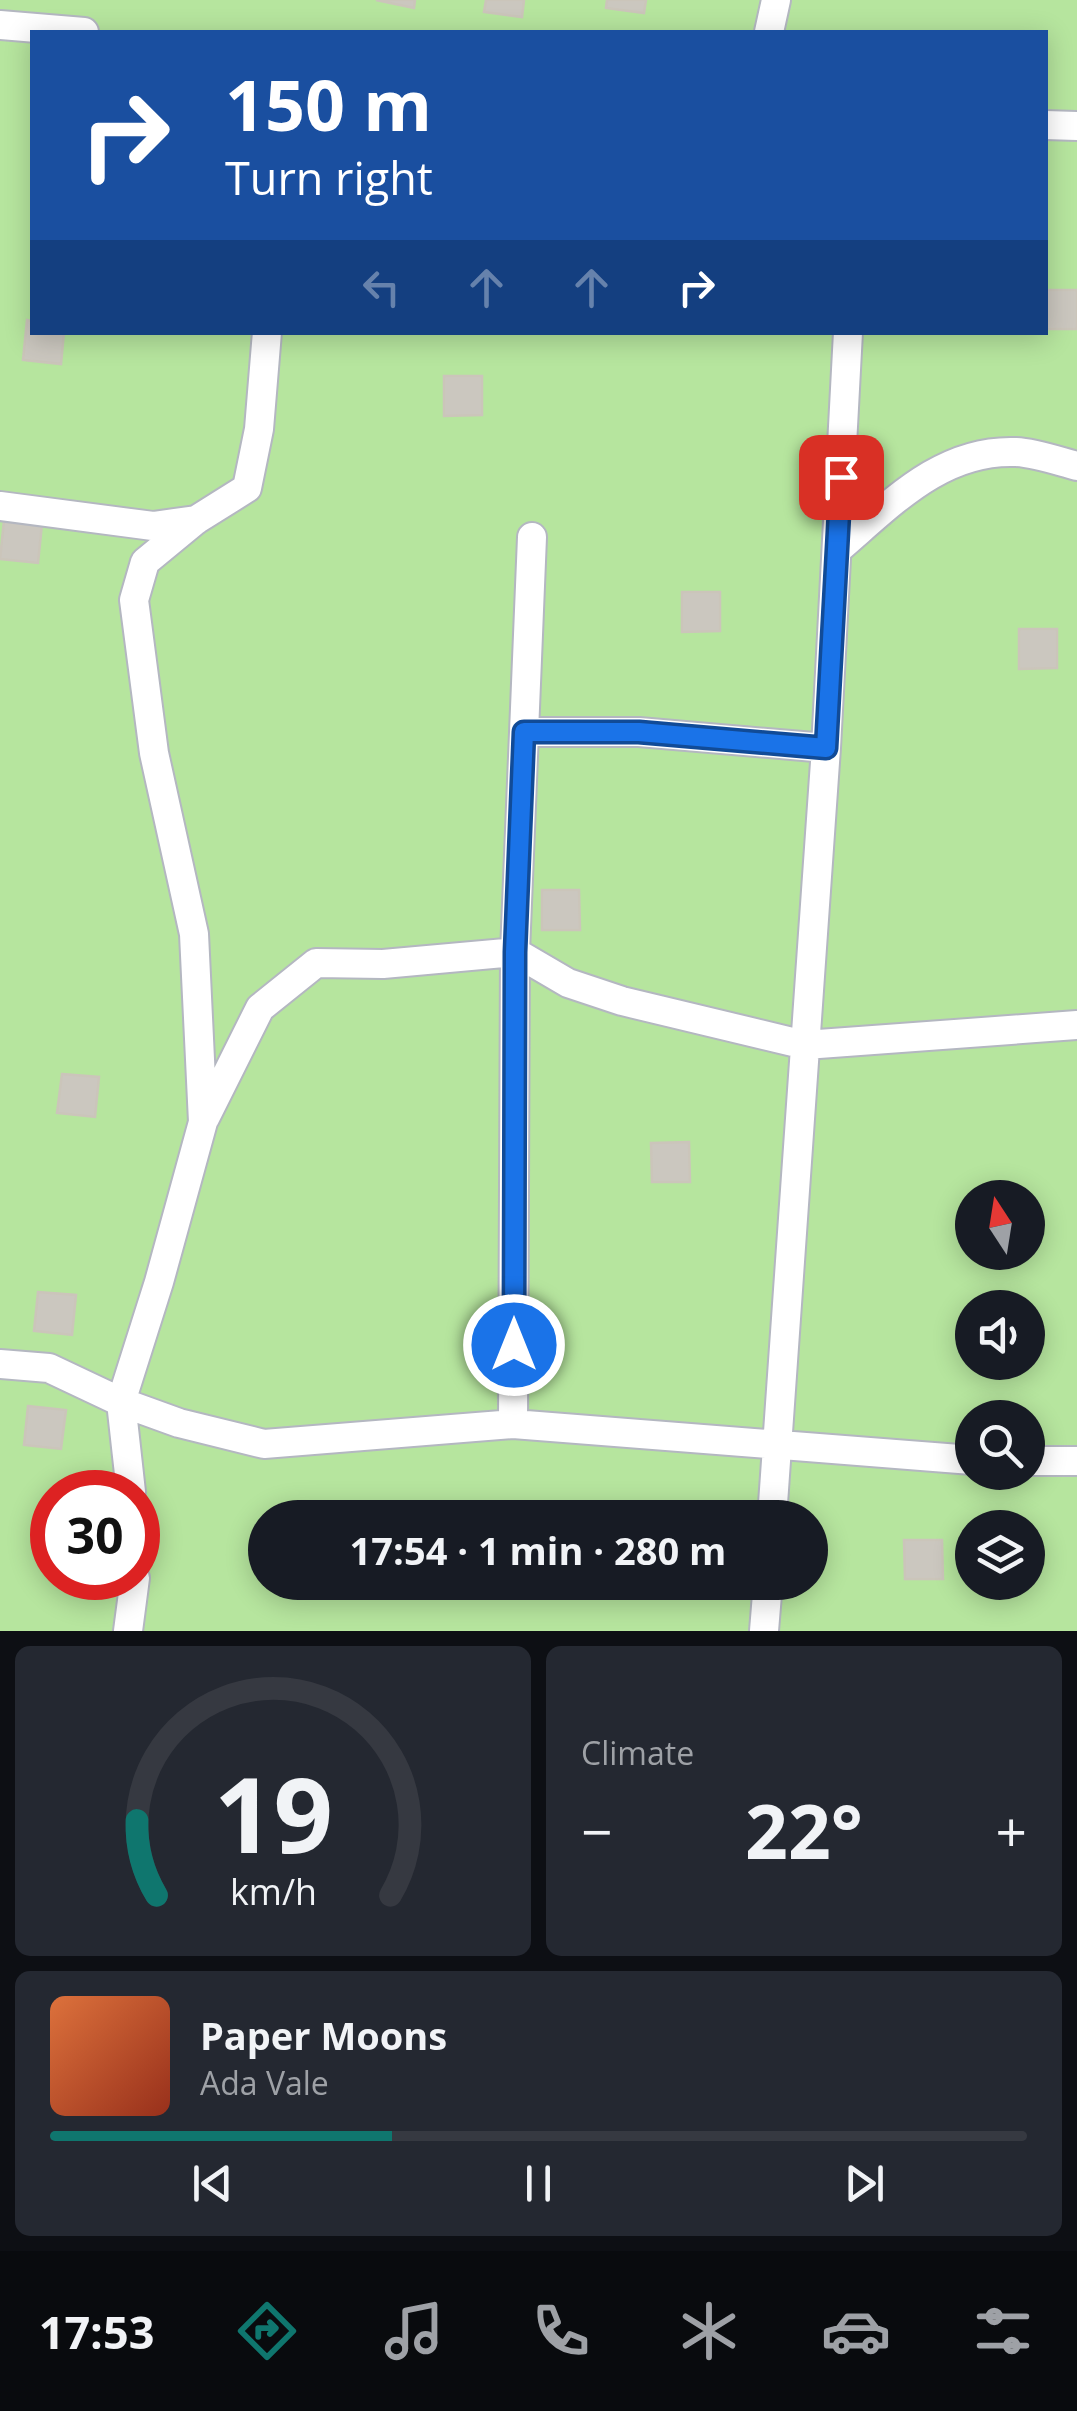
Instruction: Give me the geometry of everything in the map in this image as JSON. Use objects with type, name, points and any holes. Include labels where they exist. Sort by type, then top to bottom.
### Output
[{"type":"street","points":[[770,30],[776,0]]},
{"type":"street","points":[[0,24],[63,30]]},
{"type":"street","points":[[1048,125],[1077,126]]},
{"type":"street","points":[[203,1122],[194,934],[154,752],[134,600],[144,562],[196,520],[247,488],[259,429],[267,335]]},
{"type":"street","points":[[773,1500],[826,748],[848,335]]},
{"type":"street","points":[[838,549],[924,477],[965,456],[1018,452],[1077,466]]},
{"type":"street","points":[[0,506],[153,526],[196,520]]},
{"type":"street","points":[[514,1424],[515,952],[532,537]]},
{"type":"street","points":[[524,732],[639,732],[826,748]]},
{"type":"street","points":[[129,1470],[121,1402],[203,1122],[260,1008],[316,963],[383,964],[515,952],[568,983],[622,1001],[805,1045],[1077,1025]]},
{"type":"street","points":[[0,1364],[48,1368],[121,1402],[179,1423],[264,1444],[514,1424],[955,1458]]},
{"type":"street","points":[[1045,1461],[1077,1461]]},
{"type":"street","points":[[128,1631],[132,1600]]},
{"type":"street","points":[[764,1631],[767,1600]]},
{"type":"green space","points":[[0,0],[1077,0],[1077,1631],[0,1631]]},
{"type":"building","points":[[376,0],[415,0],[414,8]]},
{"type":"building","points":[[486,0],[524,0],[522,17],[484,12]]},
{"type":"building","points":[[607,0],[646,0],[644,13],[606,8]]},
{"type":"building","points":[[1048,290],[1077,290],[1077,329],[1048,329]]},
{"type":"building","points":[[27,320],[30,335],[64,335],[61,364],[23,360]]},
{"type":"building","points":[[444,376],[482,376],[482,415],[444,416]]},
{"type":"building","points":[[4,520],[42,524],[38,563],[0,559]]},
{"type":"building","points":[[682,592],[720,592],[720,631],[682,632]]},
{"type":"building","points":[[1019,629],[1057,629],[1057,668],[1019,669]]},
{"type":"building","points":[[542,890],[579,890],[580,930],[542,930]]},
{"type":"building","points":[[62,1074],[99,1077],[95,1117],[57,1113]]},
{"type":"building","points":[[689,1142],[690,1182],[652,1182],[651,1143]]},
{"type":"building","points":[[38,1292],[76,1295],[72,1335],[34,1331]]},
{"type":"building","points":[[28,1406],[66,1410],[61,1449],[24,1445]]},
{"type":"building","points":[[904,1540],[942,1540],[943,1579],[905,1579]]},
{"type":"route","points":[[514,1345],[515,952],[524,732],[639,732],[826,748],[841,477]]}]
